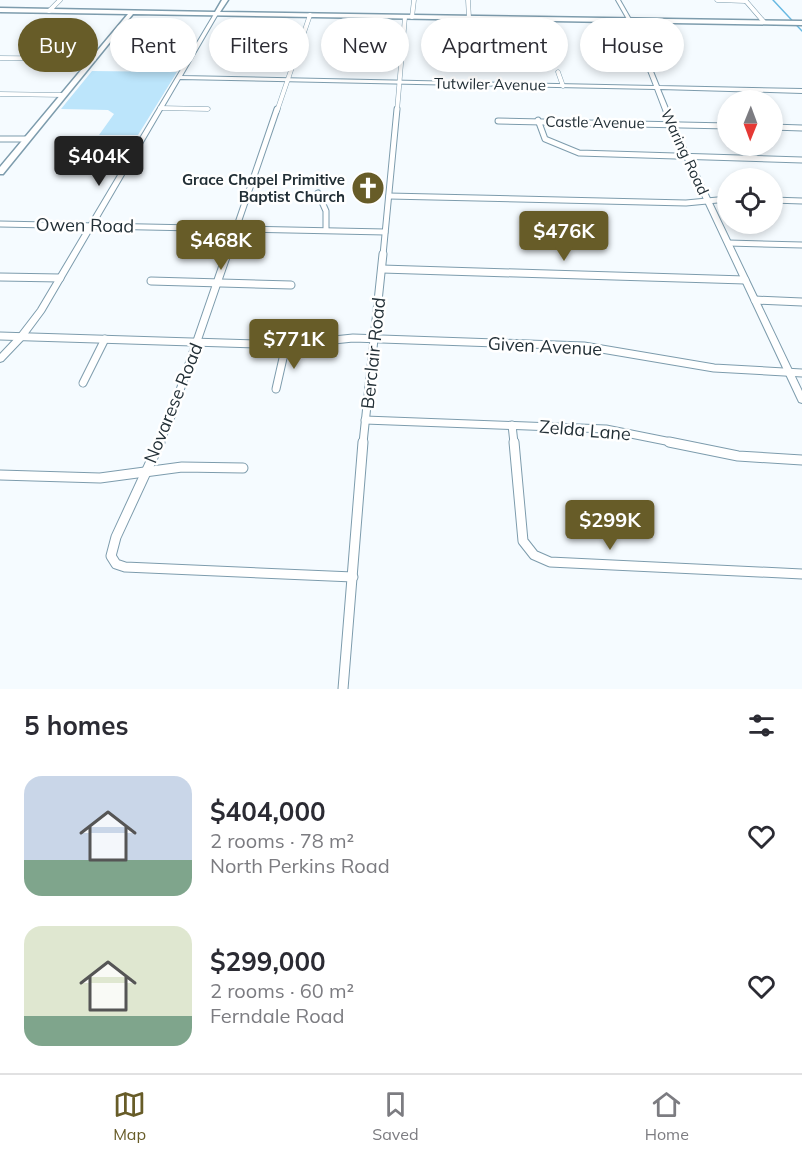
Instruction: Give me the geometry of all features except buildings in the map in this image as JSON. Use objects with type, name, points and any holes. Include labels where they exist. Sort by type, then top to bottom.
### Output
[{"type":"main road","points":[[216,14],[225,0]]},
{"type":"main road","name":"Waring Road","points":[[618,0],[629,18]]},
{"type":"main road","points":[[0,10],[469,18]]},
{"type":"main road","points":[[98,54],[132,12]]},
{"type":"main road","points":[[684,21],[801,23]]},
{"type":"main road","points":[[0,172],[83,72]]},
{"type":"street","points":[[49,11],[60,0]]},
{"type":"street","name":"Berclair Road","points":[[343,689],[365,420],[400,82],[408,17],[414,0]]},
{"type":"street","points":[[468,0],[469,18]]},
{"type":"street","points":[[717,0],[745,0],[764,22]]},
{"type":"street","points":[[0,359],[21,337],[41,310],[216,14]]},
{"type":"street","name":"Novarese Road","points":[[310,15],[165,432],[113,545],[111,556],[116,564],[125,567],[353,577]]},
{"type":"street","points":[[0,58],[18,58]]},
{"type":"street","points":[[558,72],[563,86]]},
{"type":"street","name":"Waring Road","points":[[650,72],[671,123],[802,400]]},
{"type":"street","name":"Tutwiler Avenue","points":[[178,77],[802,91]]},
{"type":"street","points":[[0,94],[63,95]]},
{"type":"street","points":[[160,108],[208,109]]},
{"type":"street","points":[[538,120],[544,139],[579,153],[802,160]]},
{"type":"street","name":"Castle Avenue","points":[[498,121],[538,120],[717,125]]},
{"type":"street","points":[[783,127],[802,128]]},
{"type":"street","points":[[0,139],[27,139]]},
{"type":"street","points":[[318,192],[327,211],[326,230]]},
{"type":"street","points":[[389,196],[675,203],[717,200]]},
{"type":"street","points":[[783,200],[802,201]]},
{"type":"street","name":"Owen Road","points":[[0,224],[386,232]]},
{"type":"street","points":[[728,243],[802,245]]},
{"type":"street","points":[[382,269],[745,280]]},
{"type":"street","points":[[0,277],[60,278]]},
{"type":"street","points":[[151,281],[291,285]]},
{"type":"street","points":[[755,300],[802,302]]},
{"type":"street","name":"Given Avenue","points":[[0,336],[286,345],[374,338],[584,346],[714,368],[802,373]]},
{"type":"street","points":[[83,383],[105,339]]},
{"type":"street","points":[[276,389],[286,345]]},
{"type":"street","name":"Zelda Lane","points":[[365,420],[606,429],[727,454],[802,460]]},
{"type":"street","points":[[512,425],[523,541],[534,555],[550,562],[802,574]]},
{"type":"street","points":[[0,475],[100,478],[182,467],[243,468]]},
{"type":"shaded area","points":[[91,72],[177,72],[138,135],[99,135],[114,114],[108,110],[61,109]]},
{"type":"waterway","points":[[773,0],[802,31]]},
{"type":"place","name":"Grace Chapel Primitive Baptist Church","points":[[368,188]]}]
